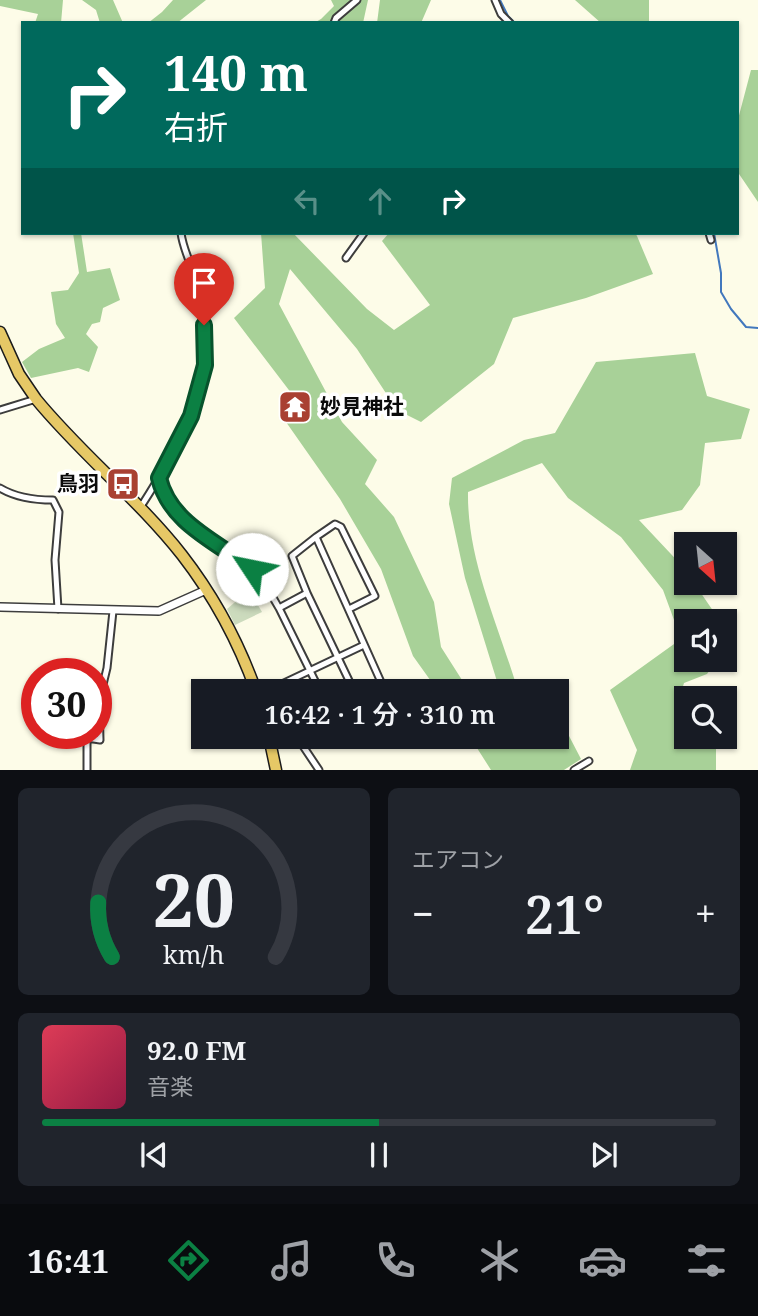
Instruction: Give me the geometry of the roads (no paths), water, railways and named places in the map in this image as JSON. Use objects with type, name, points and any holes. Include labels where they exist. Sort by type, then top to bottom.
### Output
[{"type":"highway","points":[[0,332],[15,368],[36,399],[182,556],[206,590],[237,646],[251,679]]},
{"type":"highway","points":[[272,749],[276,770]]},
{"type":"street","points":[[335,21],[357,0]]},
{"type":"street","points":[[495,0],[501,14],[508,21]]},
{"type":"street","points":[[139,508],[159,478],[191,416],[205,365],[203,302],[182,235]]},
{"type":"street","points":[[346,258],[363,235]]},
{"type":"street","points":[[0,410],[36,399]]},
{"type":"street","points":[[159,478],[166,500],[175,510],[203,535],[252,569],[279,607],[313,679]]},
{"type":"street","points":[[0,488],[12,494],[53,500],[60,512],[55,560],[58,609]]},
{"type":"street","points":[[348,679],[292,556],[335,524],[341,527],[375,596],[349,609]]},
{"type":"street","points":[[316,537],[380,679]]},
{"type":"street","points":[[0,607],[159,611],[206,590]]},
{"type":"street","points":[[279,607],[307,593]]},
{"type":"street","points":[[87,770],[87,738],[100,740],[99,701],[107,668],[113,611]]},
{"type":"street","points":[[292,679],[364,645]]},
{"type":"street","points":[[306,749],[320,770]]},
{"type":"street","points":[[574,770],[589,761]]},
{"type":"waterway","points":[[500,0],[513,21]]},
{"type":"waterway","points":[[714,235],[721,273],[721,292],[746,327],[758,328]]},
{"type":"place","name":"妙見神社","points":[[295,407]]},
{"type":"place","name":"鳥羽","points":[[123,484]]}]
